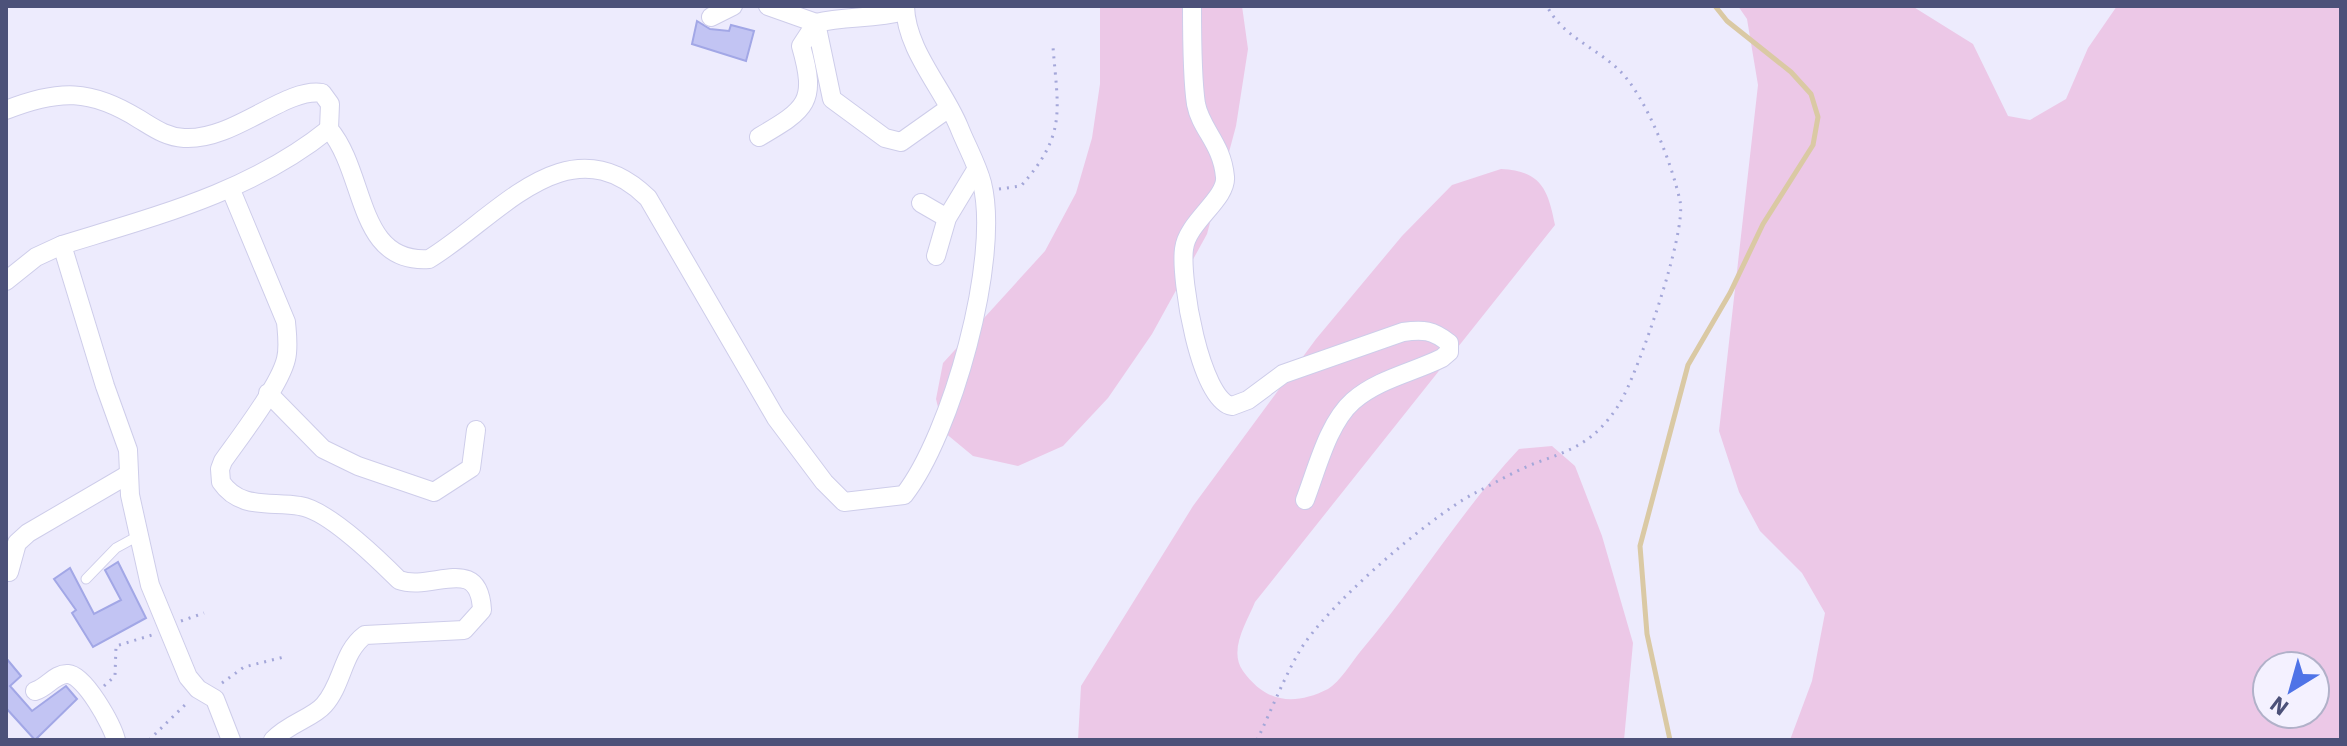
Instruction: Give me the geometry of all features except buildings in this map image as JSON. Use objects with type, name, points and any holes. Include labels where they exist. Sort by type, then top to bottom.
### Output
[{"type":"street","points":[[711,17],[733,6]]},
{"type":"street","points":[[6,110],[57,96],[85,93],[117,106],[156,131],[186,138],[231,129],[312,91],[322,93],[330,104],[329,129],[340,142],[357,179],[373,232],[385,247],[413,260],[429,259],[528,186],[556,173],[595,168],[633,184],[648,198],[776,418],[824,482],[844,502],[904,495],[923,468],[969,347],[987,225],[983,191],[949,108],[914,41],[904,8],[875,19],[845,16],[816,23],[768,6]]},
{"type":"street","points":[[1192,6],[1196,105],[1220,148],[1225,180],[1224,190],[1193,226],[1184,248],[1187,307],[1192,337],[1220,399],[1232,406],[1248,400],[1283,374],[1403,332],[1423,329],[1437,333],[1449,343],[1449,352],[1442,358],[1393,377],[1354,400],[1326,447],[1305,500]]},
{"type":"street","points":[[816,23],[832,99],[885,138],[901,142],[949,108]]},
{"type":"street","points":[[759,137],[792,118],[806,99],[811,86],[801,46],[816,23]]},
{"type":"street","points":[[6,281],[36,257],[62,245],[231,190],[286,159],[329,129]]},
{"type":"street","points":[[936,256],[947,218],[976,170]]},
{"type":"street","points":[[231,190],[286,322],[286,362],[220,469],[221,482],[228,492],[242,501],[304,506],[329,520],[399,580],[409,583],[464,578],[477,585],[482,593],[482,610],[464,630],[365,635],[355,642],[323,707],[287,725],[273,740]]},
{"type":"street","points":[[921,203],[947,218]]},
{"type":"street","points":[[62,245],[128,450],[138,536],[150,585],[174,650],[198,689],[215,699],[231,740]]},
{"type":"street","points":[[268,393],[323,449],[358,466],[434,492],[471,468],[476,430]]},
{"type":"street","points":[[9,572],[17,543],[28,533],[129,474]]},
{"type":"street","points":[[35,691],[68,674],[92,694],[116,740]]},
{"type":"lane","points":[[86,579],[116,548],[138,536]]},
{"type":"path","points":[[1257,740],[1300,651],[1340,603],[1429,523],[1530,465],[1568,452],[1594,435],[1620,403],[1669,273],[1679,238],[1681,203],[1653,127],[1619,70],[1553,18],[1547,6]]},
{"type":"path","points":[[983,191],[1021,186],[1051,146],[1059,121],[1053,47]]},
{"type":"path","points":[[92,694],[115,676],[116,646],[204,613]]},
{"type":"path","points":[[215,699],[220,684],[244,667],[284,657]]},
{"type":"path","points":[[149,740],[198,689]]},
{"type":"shaded area","points":[[1100,6],[1242,6],[1248,49],[1236,126],[1207,234],[1152,334],[1108,398],[1063,446],[1018,466],[973,456],[944,432],[936,399],[943,363],[1045,251],[1076,193],[1092,138],[1100,84]]},
{"type":"shaded area","points":[[1738,6],[1912,6],[1973,44],[2008,116],[2030,120],[2066,99],[2088,48],[2117,6],[2341,6],[2341,740],[1790,740],[1812,681],[1825,613],[1802,573],[1760,531],[1739,492],[1719,431],[1758,85],[1747,19]]},
{"type":"shaded area","points":[[1501,169],[1525,174],[1540,184],[1549,201],[1555,225],[1255,602],[1240,636],[1237,654],[1243,671],[1252,682],[1271,695],[1304,698],[1328,689],[1345,672],[1477,498],[1519,449],[1552,446],[1575,466],[1602,536],[1633,643],[1624,740],[1078,740],[1081,686],[1193,506],[1316,339],[1402,236],[1452,185]]},
{"type":"waterway","points":[[1670,740],[1647,634],[1640,546],[1688,365],[1730,293],[1763,224],[1813,145],[1818,117],[1811,94],[1791,72],[1727,21],[1715,6]]}]
